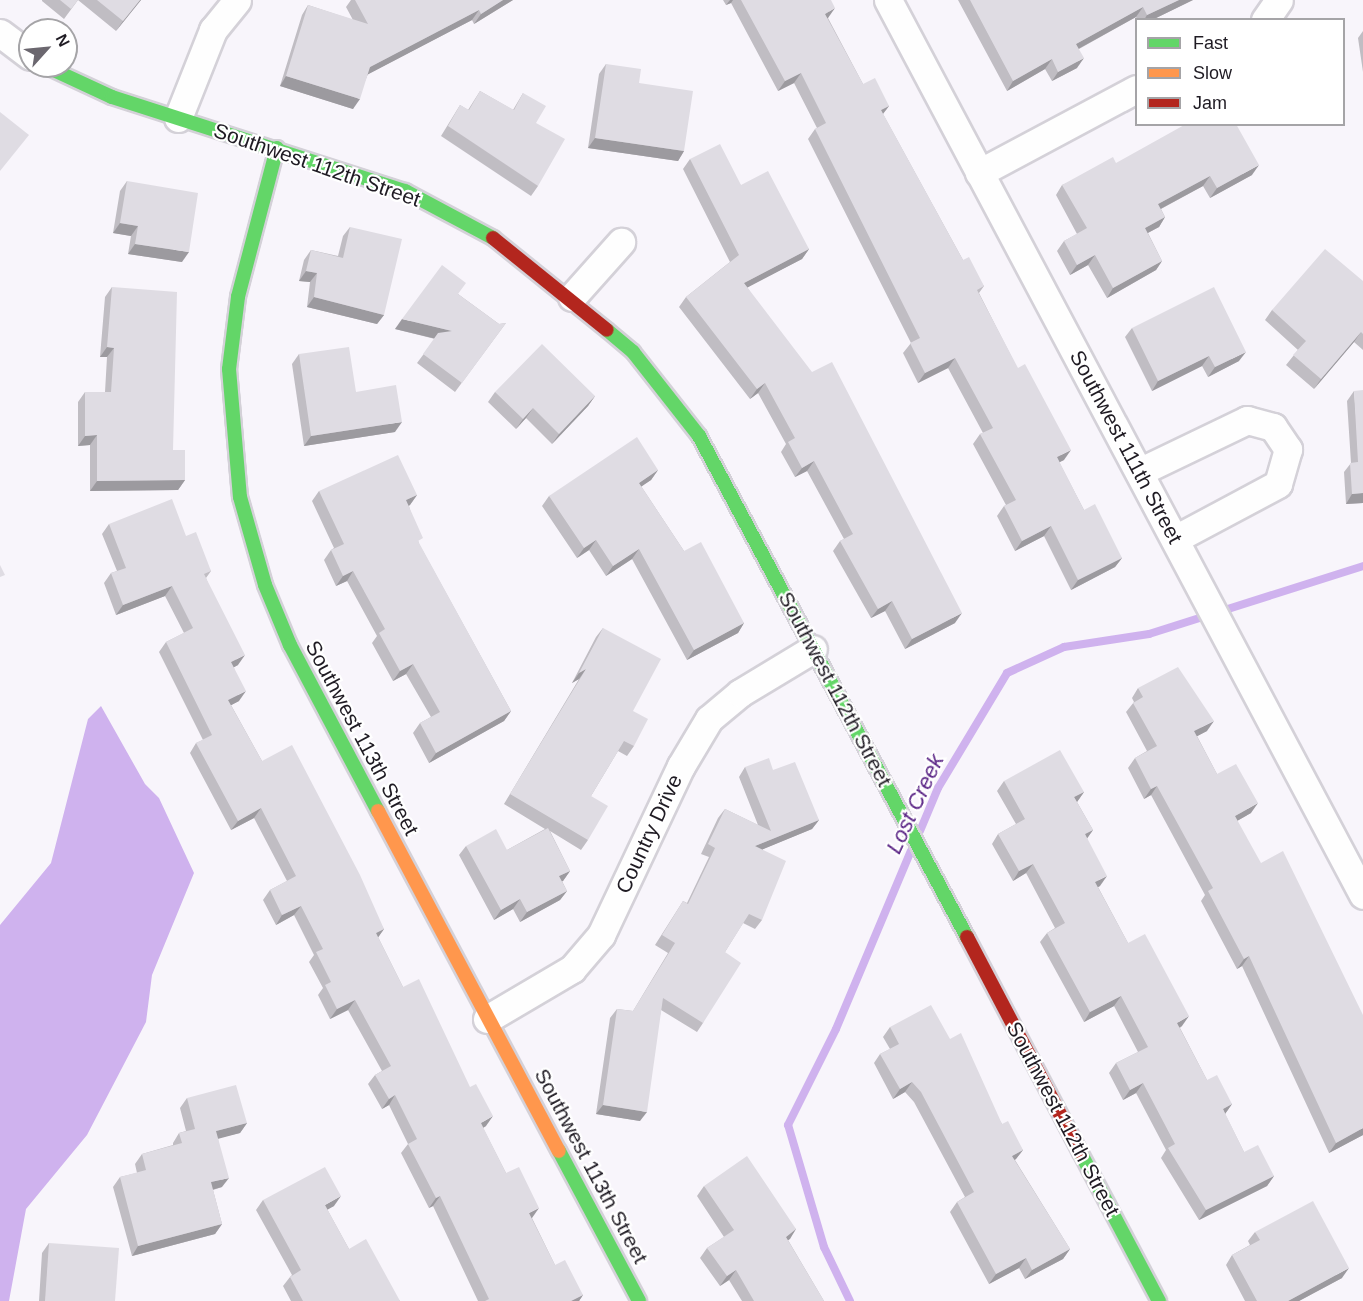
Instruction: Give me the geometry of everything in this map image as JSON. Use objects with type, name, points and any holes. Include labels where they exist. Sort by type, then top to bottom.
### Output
[{"type":"street","points":[[178,118],[213,30],[237,0]]},
{"type":"street","name":"Southwest 111th Street","points":[[888,0],[1363,895]]},
{"type":"street","points":[[1266,18],[1279,0]]},
{"type":"street","points":[[0,33],[18,47]]},
{"type":"street","name":"Southwest 112th Street","points":[[71,78],[112,97],[277,148],[449,212],[509,247],[572,297],[633,352],[699,436],[871,755],[1159,1301]]},
{"type":"street","points":[[979,173],[1135,90]]},
{"type":"street","name":"Southwest 113th Street","points":[[277,148],[231,337],[230,401],[240,496],[278,621],[487,1019],[639,1301]]},
{"type":"street","points":[[572,297],[621,242]]},
{"type":"street","points":[[1140,472],[1232,423],[1247,420],[1273,427],[1288,449],[1278,484],[1176,541]]},
{"type":"street","name":"Country Drive","points":[[487,1019],[572,969],[601,935],[681,766],[709,719],[740,693],[813,649]]},
{"type":"shaded area","points":[[101,706],[145,784],[159,798],[194,873],[152,975],[146,1022],[87,1135],[26,1209],[9,1301],[0,1301],[0,925],[51,863],[88,719]]},
{"type":"building","points":[[60,0],[78,0],[71,9]]},
{"type":"building","points":[[97,0],[140,0],[123,21]]},
{"type":"building","points":[[355,0],[503,0],[481,14],[479,10],[370,67],[360,99],[286,76],[308,5],[368,24]]},
{"type":"building","points":[[741,0],[831,0],[835,8],[825,14],[863,84],[875,78],[889,106],[881,110],[963,260],[969,257],[984,286],[977,290],[1018,368],[1025,364],[1071,450],[1057,457],[1084,510],[1095,504],[1122,558],[1078,580],[1051,526],[1022,541],[1004,506],[1016,500],[980,434],[993,428],[955,358],[925,373],[910,343],[920,338],[815,129],[826,123],[801,73],[785,81]]},
{"type":"building","points":[[970,0],[1179,0],[1147,15],[1143,7],[1076,44],[1084,58],[1058,72],[1052,59],[1013,81]]},
{"type":"building","points":[[606,64],[641,69],[639,83],[693,91],[684,151],[595,138]]},
{"type":"building","points":[[480,91],[514,110],[523,93],[546,106],[536,123],[565,139],[538,186],[448,126],[460,105],[469,110]]},
{"type":"building","points":[[0,112],[29,135],[0,171]]},
{"type":"building","points":[[1182,126],[1237,126],[1259,165],[1217,188],[1210,176],[1158,204],[1165,217],[1145,228],[1162,261],[1113,288],[1095,255],[1077,265],[1064,241],[1087,228],[1062,185],[1113,157],[1116,163]]},
{"type":"building","points":[[720,144],[741,185],[768,171],[809,249],[744,283],[812,372],[832,362],[962,613],[912,639],[892,601],[878,609],[840,541],[853,534],[814,461],[802,468],[788,442],[795,438],[765,383],[757,389],[686,297],[739,255],[690,159]]},
{"type":"building","points":[[127,181],[198,193],[189,252],[135,244],[138,226],[120,223]]},
{"type":"building","points":[[350,227],[402,239],[384,315],[314,297],[317,273],[306,271],[311,250],[343,258]]},
{"type":"building","points":[[1325,249],[1363,281],[1363,334],[1361,332],[1321,379],[1293,355],[1306,341],[1272,310]]},
{"type":"building","points":[[442,265],[466,283],[458,294],[499,324],[506,323],[462,383],[423,354],[438,333],[452,331],[402,319]]},
{"type":"building","points":[[112,287],[177,292],[173,450],[185,450],[185,480],[97,481],[97,435],[85,436],[85,392],[111,392],[114,348],[107,347]]},
{"type":"building","points":[[1214,287],[1246,352],[1215,367],[1209,356],[1158,381],[1132,328]]},
{"type":"building","points":[[542,344],[595,396],[559,434],[533,408],[523,419],[495,392]]},
{"type":"building","points":[[349,347],[356,392],[396,385],[402,422],[311,436],[299,354]]},
{"type":"building","points":[[1363,390],[1363,493],[1352,494],[1350,463],[1358,462],[1354,391]]},
{"type":"building","points":[[637,437],[658,470],[639,483],[684,551],[701,542],[744,623],[694,650],[639,549],[613,566],[596,540],[584,548],[549,496]]},
{"type":"building","points":[[398,455],[417,495],[406,500],[423,538],[418,541],[511,711],[436,753],[420,723],[440,712],[413,664],[400,671],[379,633],[385,629],[353,571],[343,576],[331,550],[344,544],[319,491]]},
{"type":"building","points":[[172,499],[186,536],[196,532],[211,571],[204,574],[245,655],[231,662],[246,691],[228,700],[262,761],[292,745],[360,875],[384,929],[376,933],[403,987],[419,979],[470,1087],[476,1084],[493,1116],[481,1123],[506,1173],[519,1167],[539,1208],[529,1213],[555,1265],[565,1260],[583,1295],[571,1301],[485,1301],[489,1299],[440,1196],[436,1198],[408,1144],[417,1139],[395,1095],[389,1099],[375,1075],[391,1066],[355,1000],[337,1009],[325,985],[331,982],[316,952],[323,949],[301,906],[282,915],[270,890],[296,876],[261,808],[238,821],[196,743],[212,735],[166,642],[193,628],[172,586],[123,605],[111,573],[126,568],[109,524]]},
{"type":"building","points":[[0,565],[5,575],[0,577]]},
{"type":"building","points":[[603,628],[661,659],[633,711],[648,719],[634,746],[624,741],[591,796],[608,806],[588,840],[510,794],[586,669],[579,673]]},
{"type":"building","points":[[1178,667],[1214,721],[1194,731],[1217,774],[1236,764],[1258,803],[1235,816],[1261,863],[1283,851],[1363,1015],[1363,1128],[1336,1143],[1249,956],[1244,959],[1208,891],[1213,888],[1157,786],[1151,789],[1135,758],[1157,746],[1133,703],[1143,697],[1138,688]]},
{"type":"building","points":[[1060,750],[1084,792],[1074,797],[1093,830],[1085,834],[1107,876],[1095,882],[1128,943],[1145,934],[1189,1016],[1177,1023],[1207,1080],[1217,1075],[1232,1104],[1223,1109],[1244,1152],[1258,1145],[1274,1176],[1206,1210],[1168,1148],[1175,1144],[1143,1083],[1130,1090],[1116,1063],[1148,1047],[1121,996],[1090,1012],[1047,933],[1065,923],[1033,864],[1019,871],[998,834],[1025,819],[1004,781]]},
{"type":"building","points":[[769,758],[773,770],[795,762],[819,820],[755,846],[786,861],[762,920],[749,914],[725,952],[741,963],[703,1023],[663,998],[647,1112],[603,1105],[617,1009],[633,1011],[675,943],[662,935],[683,901],[688,904],[715,848],[708,844],[725,809],[771,831],[745,767]]},
{"type":"building","points":[[548,828],[570,871],[559,876],[567,891],[527,912],[520,899],[501,910],[466,846],[496,829],[507,850]]},
{"type":"building","points":[[931,1005],[950,1039],[961,1033],[1002,1124],[1008,1121],[1023,1150],[1012,1156],[1070,1249],[1032,1270],[1026,1258],[996,1274],[957,1202],[974,1192],[921,1092],[912,1082],[900,1089],[880,1054],[899,1044],[890,1027]]},
{"type":"building","points":[[236,1085],[247,1123],[216,1131],[229,1178],[211,1182],[222,1224],[138,1246],[120,1177],[146,1170],[142,1154],[182,1143],[179,1133],[195,1129],[187,1098]]},
{"type":"building","points":[[747,1156],[796,1229],[786,1237],[824,1301],[754,1301],[736,1270],[727,1276],[707,1248],[734,1230],[704,1186]]},
{"type":"building","points":[[325,1167],[341,1196],[325,1205],[349,1249],[366,1239],[400,1301],[303,1301],[290,1277],[301,1270],[263,1200]]},
{"type":"building","points":[[1313,1201],[1349,1268],[1288,1301],[1257,1301],[1232,1255],[1260,1240],[1255,1232]]},
{"type":"building","points":[[49,1243],[119,1248],[115,1301],[45,1301]]},
{"type":"waterway","name":"Lost Creek","points":[[920,831],[938,788],[1007,673],[1064,647],[1149,634],[1363,566]]},
{"type":"waterway","name":"Lost Creek","points":[[850,1301],[824,1247],[788,1125],[836,1029],[911,851]]},
{"type":"traffic: fast","points":[[71,78],[112,97],[405,191],[493,238]]},
{"type":"traffic: fast","points":[[277,148],[238,297],[229,369],[240,497],[265,585],[290,645],[378,811]]},
{"type":"traffic: fast","points":[[607,330],[633,352],[699,436],[967,937]]},
{"type":"traffic: fast","points":[[559,1151],[639,1301]]},
{"type":"traffic: fast","points":[[1080,1152],[1159,1301]]},
{"type":"traffic: slow","points":[[378,811],[559,1151]]},
{"type":"traffic: jam","points":[[493,238],[607,330]]},
{"type":"traffic: jam","points":[[967,937],[1080,1152]]}]
